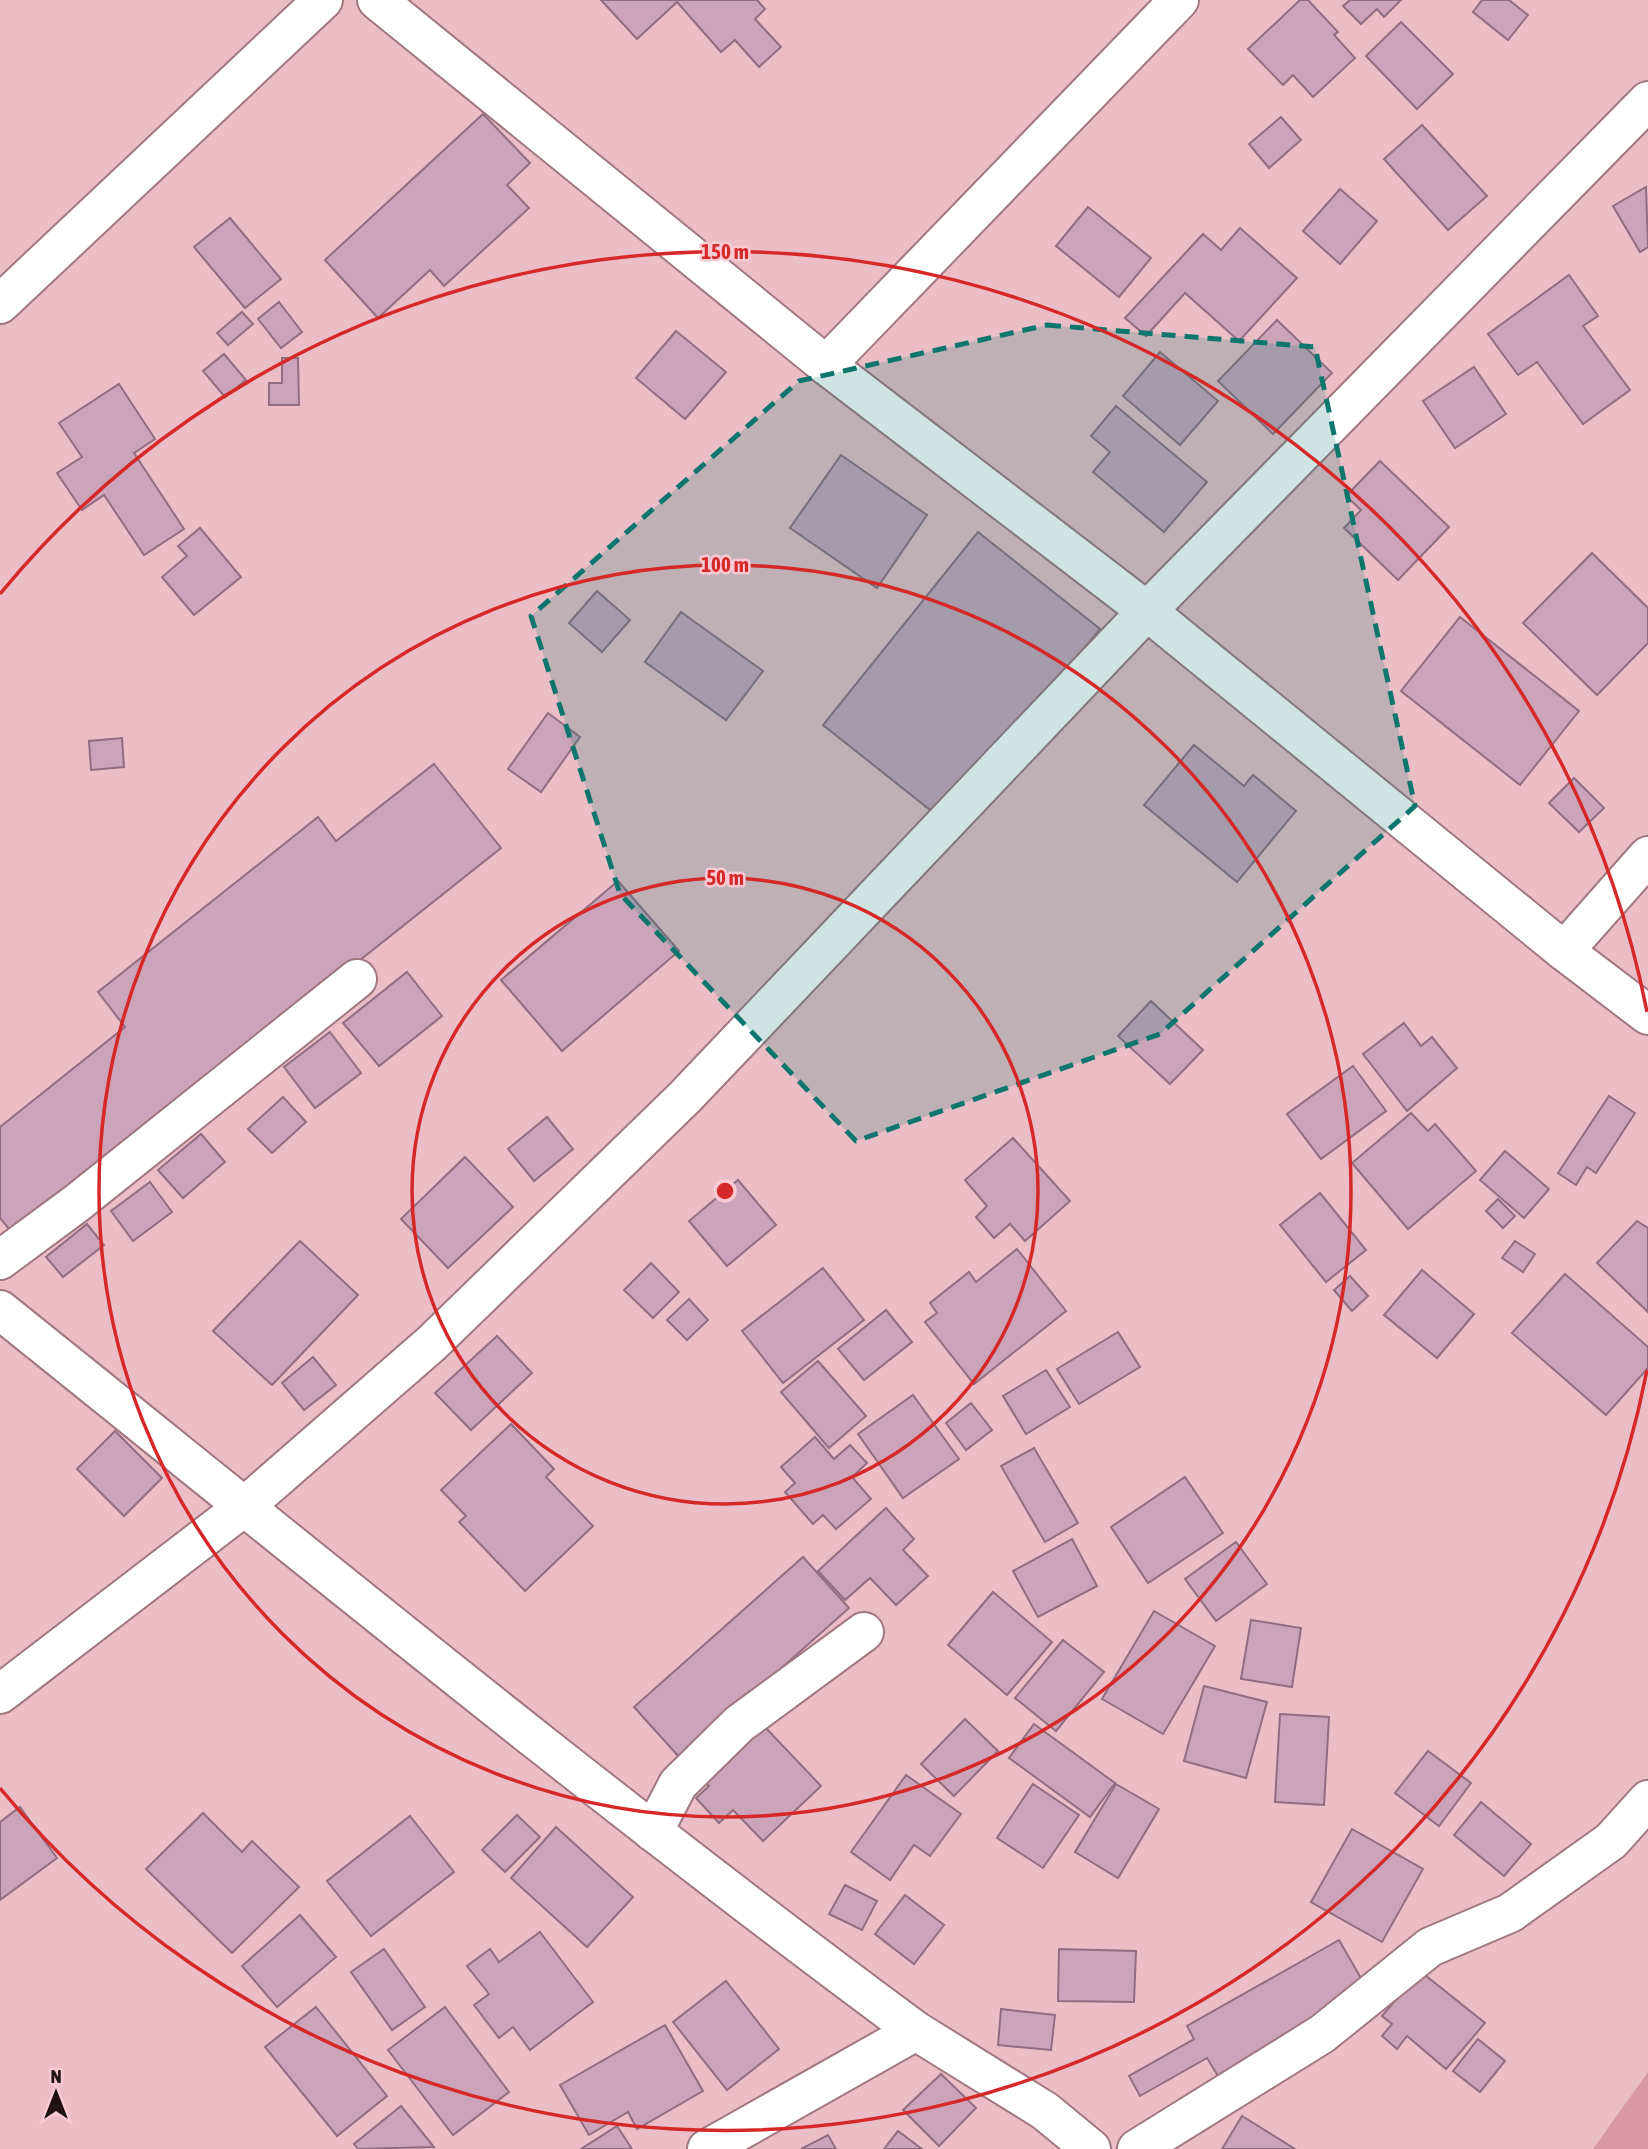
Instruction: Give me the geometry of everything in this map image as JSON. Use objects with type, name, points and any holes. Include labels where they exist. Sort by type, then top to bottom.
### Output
[{"type":"street","points":[[0,304],[323,0]]},
{"type":"street","points":[[377,0],[826,365],[1147,611],[1564,951],[1648,1015]]},
{"type":"street","points":[[826,365],[1179,0]]},
{"type":"street","points":[[0,1694],[244,1506],[432,1343],[685,1097],[1147,611],[1648,100]]},
{"type":"street","points":[[1564,951],[1648,856]]},
{"type":"street","points":[[0,1261],[77,1203],[357,979]]},
{"type":"street","points":[[0,1310],[653,1832],[916,2031],[1045,2111],[1091,2149]]},
{"type":"street","points":[[653,1832],[678,1784],[739,1724],[864,1632]]},
{"type":"street","points":[[1137,2149],[1322,2034],[1430,1947],[1510,1913],[1611,1840],[1648,1800]]},
{"type":"street","points":[[707,2149],[916,2031]]},
{"type":"highlighted area","points":[[1047,325],[1315,347],[1415,806],[1160,1034],[856,1141],[620,894],[531,616],[799,381]]},
{"type":"shaded area","points":[[1648,2072],[1648,2149],[1593,2149]]},
{"type":"building","points":[[601,0],[757,0],[765,9],[755,19],[781,47],[759,67],[735,40],[721,52],[677,2],[637,39]]},
{"type":"building","points":[[1300,0],[1308,0],[1338,32],[1334,35],[1355,58],[1313,97],[1293,75],[1283,85],[1248,49]]},
{"type":"building","points":[[1350,0],[1401,0],[1384,17],[1377,9],[1361,24],[1343,6]]},
{"type":"building","points":[[1482,0],[1509,0],[1528,15],[1508,40],[1473,12]]},
{"type":"building","points":[[1401,22],[1453,74],[1417,109],[1366,56]]},
{"type":"building","points":[[483,114],[530,163],[507,185],[529,208],[444,286],[430,270],[378,318],[325,260]]},
{"type":"building","points":[[1281,117],[1301,140],[1269,168],[1249,144]]},
{"type":"building","points":[[1422,125],[1487,196],[1448,230],[1384,159]]},
{"type":"building","points":[[1646,187],[1648,247],[1640,252],[1613,206]]},
{"type":"building","points":[[1340,189],[1377,221],[1340,264],[1303,231]]},
{"type":"building","points":[[1088,207],[1151,258],[1119,297],[1056,246]]},
{"type":"building","points":[[230,218],[281,279],[245,308],[194,247]]},
{"type":"building","points":[[1240,228],[1297,278],[1239,341],[1185,293],[1146,336],[1125,318],[1203,234],[1221,250]]},
{"type":"building","points":[[1569,275],[1598,316],[1583,326],[1630,390],[1583,424],[1537,362],[1518,375],[1488,334]]},
{"type":"building","points":[[279,302],[302,332],[281,348],[258,319]]},
{"type":"building","points":[[242,312],[253,324],[228,345],[217,333]]},
{"type":"building","points":[[1277,320],[1332,373],[1273,434],[1218,381]]},
{"type":"building","points":[[676,331],[726,372],[685,419],[636,378]]},
{"type":"building","points":[[1160,352],[1218,401],[1180,445],[1123,396]]},
{"type":"building","points":[[224,354],[246,380],[225,397],[203,371]]},
{"type":"building","points":[[282,358],[298,358],[299,405],[269,405],[269,383],[282,383]]},
{"type":"building","points":[[1474,367],[1506,414],[1455,448],[1423,401]]},
{"type":"building","points":[[119,384],[155,439],[134,453],[184,529],[144,555],[104,495],[82,510],[57,473],[82,457],[59,423]]},
{"type":"building","points":[[1116,406],[1207,482],[1164,532],[1093,472],[1110,452],[1091,436]]},
{"type":"building","points":[[841,455],[927,515],[877,588],[790,528]]},
{"type":"building","points":[[1380,461],[1449,527],[1398,580],[1344,528],[1361,510],[1346,496]]},
{"type":"building","points":[[200,528],[241,577],[194,615],[162,577],[187,556],[178,546]]},
{"type":"building","points":[[978,532],[1100,629],[944,821],[823,725]]},
{"type":"building","points":[[1592,553],[1648,608],[1648,643],[1597,695],[1523,623]]},
{"type":"building","points":[[597,591],[630,620],[602,652],[569,623]]},
{"type":"building","points":[[681,612],[763,671],[726,720],[645,662]]},
{"type":"building","points":[[1460,617],[1579,711],[1520,785],[1401,691]]},
{"type":"building","points":[[548,713],[580,737],[541,792],[508,769]]},
{"type":"building","points":[[122,738],[124,767],[91,770],[89,741]]},
{"type":"building","points":[[1194,745],[1244,786],[1253,775],[1296,811],[1237,882],[1144,805]]},
{"type":"building","points":[[434,764],[501,848],[14,1235],[0,1218],[0,1127],[125,1027],[98,992],[318,817],[336,841]]},
{"type":"building","points":[[1574,778],[1604,808],[1579,832],[1549,803]]},
{"type":"building","points":[[618,881],[679,951],[562,1051],[501,980]]},
{"type":"building","points":[[407,972],[442,1016],[379,1066],[343,1023]]},
{"type":"building","points":[[1151,1001],[1203,1050],[1170,1084],[1118,1036]]},
{"type":"building","points":[[1404,1023],[1421,1046],[1432,1037],[1457,1068],[1407,1111],[1363,1054]]},
{"type":"building","points":[[330,1032],[361,1073],[315,1108],[284,1067]]},
{"type":"building","points":[[1353,1066],[1386,1111],[1321,1159],[1287,1114]]},
{"type":"building","points":[[1609,1096],[1635,1113],[1596,1173],[1587,1167],[1576,1185],[1558,1173]]},
{"type":"building","points":[[283,1097],[306,1122],[272,1153],[248,1129]]},
{"type":"building","points":[[1411,1113],[1428,1131],[1435,1124],[1476,1171],[1408,1229],[1352,1163]]},
{"type":"building","points":[[547,1117],[573,1149],[534,1181],[508,1149]]},
{"type":"building","points":[[201,1134],[225,1162],[183,1198],[158,1170]]},
{"type":"building","points":[[1013,1138],[1070,1201],[1025,1241],[1010,1224],[994,1238],[976,1217],[987,1206],[965,1180]]},
{"type":"building","points":[[1505,1151],[1549,1189],[1524,1218],[1480,1180]]},
{"type":"building","points":[[465,1157],[513,1207],[448,1268],[401,1219]]},
{"type":"building","points":[[738,1180],[776,1225],[727,1266],[689,1221]]},
{"type":"building","points":[[150,1182],[172,1212],[133,1241],[111,1211]]},
{"type":"building","points":[[1320,1193],[1366,1250],[1326,1282],[1280,1225]]},
{"type":"building","points":[[1498,1199],[1515,1216],[1503,1228],[1486,1211]]},
{"type":"building","points":[[1637,1221],[1648,1228],[1648,1312],[1597,1263]]},
{"type":"building","points":[[87,1224],[104,1245],[63,1277],[46,1257]]},
{"type":"building","points":[[300,1241],[358,1295],[272,1385],[213,1331]]},
{"type":"building","points":[[1515,1241],[1535,1254],[1523,1272],[1502,1258]]},
{"type":"building","points":[[1017,1249],[1066,1311],[974,1384],[925,1322],[937,1313],[930,1303],[969,1272],[976,1282]]},
{"type":"building","points":[[651,1263],[679,1292],[653,1318],[624,1290]]},
{"type":"building","points":[[823,1268],[864,1320],[783,1383],[742,1331]]},
{"type":"building","points":[[1422,1270],[1474,1314],[1437,1358],[1384,1315]]},
{"type":"building","points":[[1565,1274],[1648,1347],[1648,1368],[1606,1415],[1512,1333]]},
{"type":"building","points":[[1350,1276],[1368,1296],[1352,1311],[1334,1290]]},
{"type":"building","points":[[689,1299],[708,1320],[687,1340],[667,1320]]},
{"type":"building","points":[[886,1310],[912,1342],[864,1380],[838,1349]]},
{"type":"building","points":[[1118,1332],[1140,1367],[1079,1404],[1057,1369]]},
{"type":"building","points":[[497,1336],[532,1373],[471,1430],[435,1393]]},
{"type":"building","points":[[313,1357],[336,1385],[304,1410],[282,1383]]},
{"type":"building","points":[[818,1361],[866,1416],[829,1448],[781,1392]]},
{"type":"building","points":[[1046,1370],[1070,1407],[1026,1434],[1003,1396]]},
{"type":"building","points":[[913,1395],[959,1459],[903,1498],[858,1434]]},
{"type":"building","points":[[971,1403],[992,1430],[966,1450],[946,1423]]},
{"type":"building","points":[[511,1424],[554,1469],[546,1477],[593,1526],[525,1591],[459,1522],[466,1516],[441,1490]]},
{"type":"building","points":[[115,1431],[162,1478],[124,1516],[77,1469]]},
{"type":"building","points":[[815,1437],[834,1459],[850,1445],[867,1463],[852,1477],[871,1499],[836,1529],[823,1515],[813,1524],[785,1492],[795,1483],[781,1467]]},
{"type":"building","points":[[1034,1448],[1078,1523],[1045,1542],[1001,1466]]},
{"type":"building","points":[[1185,1477],[1223,1533],[1148,1583],[1111,1527]]},
{"type":"building","points":[[886,1508],[914,1539],[903,1550],[928,1576],[896,1605],[870,1578],[845,1600],[818,1571]]},
{"type":"building","points":[[1072,1539],[1097,1586],[1038,1617],[1013,1571]]},
{"type":"building","points":[[1236,1542],[1267,1584],[1216,1621],[1185,1579]]},
{"type":"building","points":[[803,1557],[849,1608],[680,1758],[634,1707]]},
{"type":"building","points":[[993,1592],[1052,1642],[1007,1695],[948,1645]]},
{"type":"building","points":[[1154,1611],[1215,1646],[1163,1734],[1102,1699]]},
{"type":"building","points":[[1251,1620],[1301,1628],[1292,1687],[1241,1679]]},
{"type":"building","points":[[1063,1640],[1104,1672],[1056,1731],[1015,1698]]},
{"type":"building","points":[[1204,1686],[1267,1702],[1246,1778],[1184,1761]]},
{"type":"building","points":[[1280,1714],[1329,1717],[1324,1805],[1275,1802]]},
{"type":"building","points":[[965,1719],[998,1751],[954,1796],[921,1764]]},
{"type":"building","points":[[1034,1724],[1115,1783],[1090,1817],[1009,1758]]},
{"type":"building","points":[[764,1726],[821,1786],[763,1841],[733,1810],[719,1823],[696,1798],[709,1786],[705,1782]]},
{"type":"building","points":[[1428,1751],[1471,1783],[1439,1826],[1395,1793]]},
{"type":"building","points":[[906,1775],[961,1814],[930,1856],[914,1845],[890,1880],[851,1852]]},
{"type":"building","points":[[1033,1784],[1079,1815],[1043,1868],[997,1838]]},
{"type":"building","points":[[1116,1784],[1159,1809],[1118,1878],[1075,1852]]},
{"type":"building","points":[[1481,1802],[1531,1844],[1504,1876],[1454,1835]]},
{"type":"building","points":[[20,1807],[57,1858],[0,1900],[0,1822]]},
{"type":"building","points":[[203,1813],[242,1852],[252,1841],[299,1887],[232,1953],[146,1869]]},
{"type":"building","points":[[517,1815],[540,1837],[505,1872],[482,1850]]},
{"type":"building","points":[[410,1816],[454,1872],[371,1936],[327,1881]]},
{"type":"building","points":[[556,1827],[633,1897],[587,1947],[511,1878]]},
{"type":"building","points":[[1352,1829],[1423,1869],[1382,1942],[1311,1902]]},
{"type":"building","points":[[845,1885],[877,1901],[862,1930],[829,1914]]},
{"type":"building","points":[[905,1895],[944,1925],[914,1964],[875,1934]]},
{"type":"building","points":[[300,1915],[336,1957],[277,2007],[242,1966]]},
{"type":"building","points":[[540,1932],[593,2002],[530,2050],[513,2027],[499,2038],[474,2005],[489,1994],[467,1966],[490,1949],[499,1962]]},
{"type":"building","points":[[1339,1940],[1369,1992],[1218,2076],[1207,2058],[1140,2096],[1129,2076],[1194,2039],[1187,2026]]},
{"type":"building","points":[[384,1949],[425,2007],[392,2030],[351,1972]]},
{"type":"building","points":[[1059,1949],[1136,1951],[1134,2002],[1058,2001]]},
{"type":"building","points":[[1420,1971],[1485,2023],[1446,2069],[1407,2036],[1397,2049],[1382,2036],[1392,2024],[1382,2016]]},
{"type":"building","points":[[726,1981],[779,2049],[727,2090],[673,2022]]},
{"type":"building","points":[[316,2007],[387,2096],[337,2136],[265,2047]]},
{"type":"building","points":[[445,2007],[509,2092],[453,2135],[388,2050]]},
{"type":"building","points":[[1001,2009],[1055,2015],[1051,2050],[998,2045]]},
{"type":"building","points":[[665,2025],[703,2091],[637,2129],[628,2112],[589,2135],[560,2085]]},
{"type":"building","points":[[1478,2039],[1505,2061],[1480,2092],[1453,2071]]},
{"type":"building","points":[[941,2074],[976,2108],[939,2146],[903,2110]]},
{"type":"building","points":[[401,2106],[434,2147],[358,2149],[354,2144]]},
{"type":"building","points":[[1242,2116],[1295,2149],[1222,2149]]},
{"type":"building","points":[[617,2126],[632,2149],[581,2149]]},
{"type":"building","points":[[898,2131],[922,2149],[884,2149]]},
{"type":"building","points":[[828,2135],[836,2149],[801,2149]]}]
